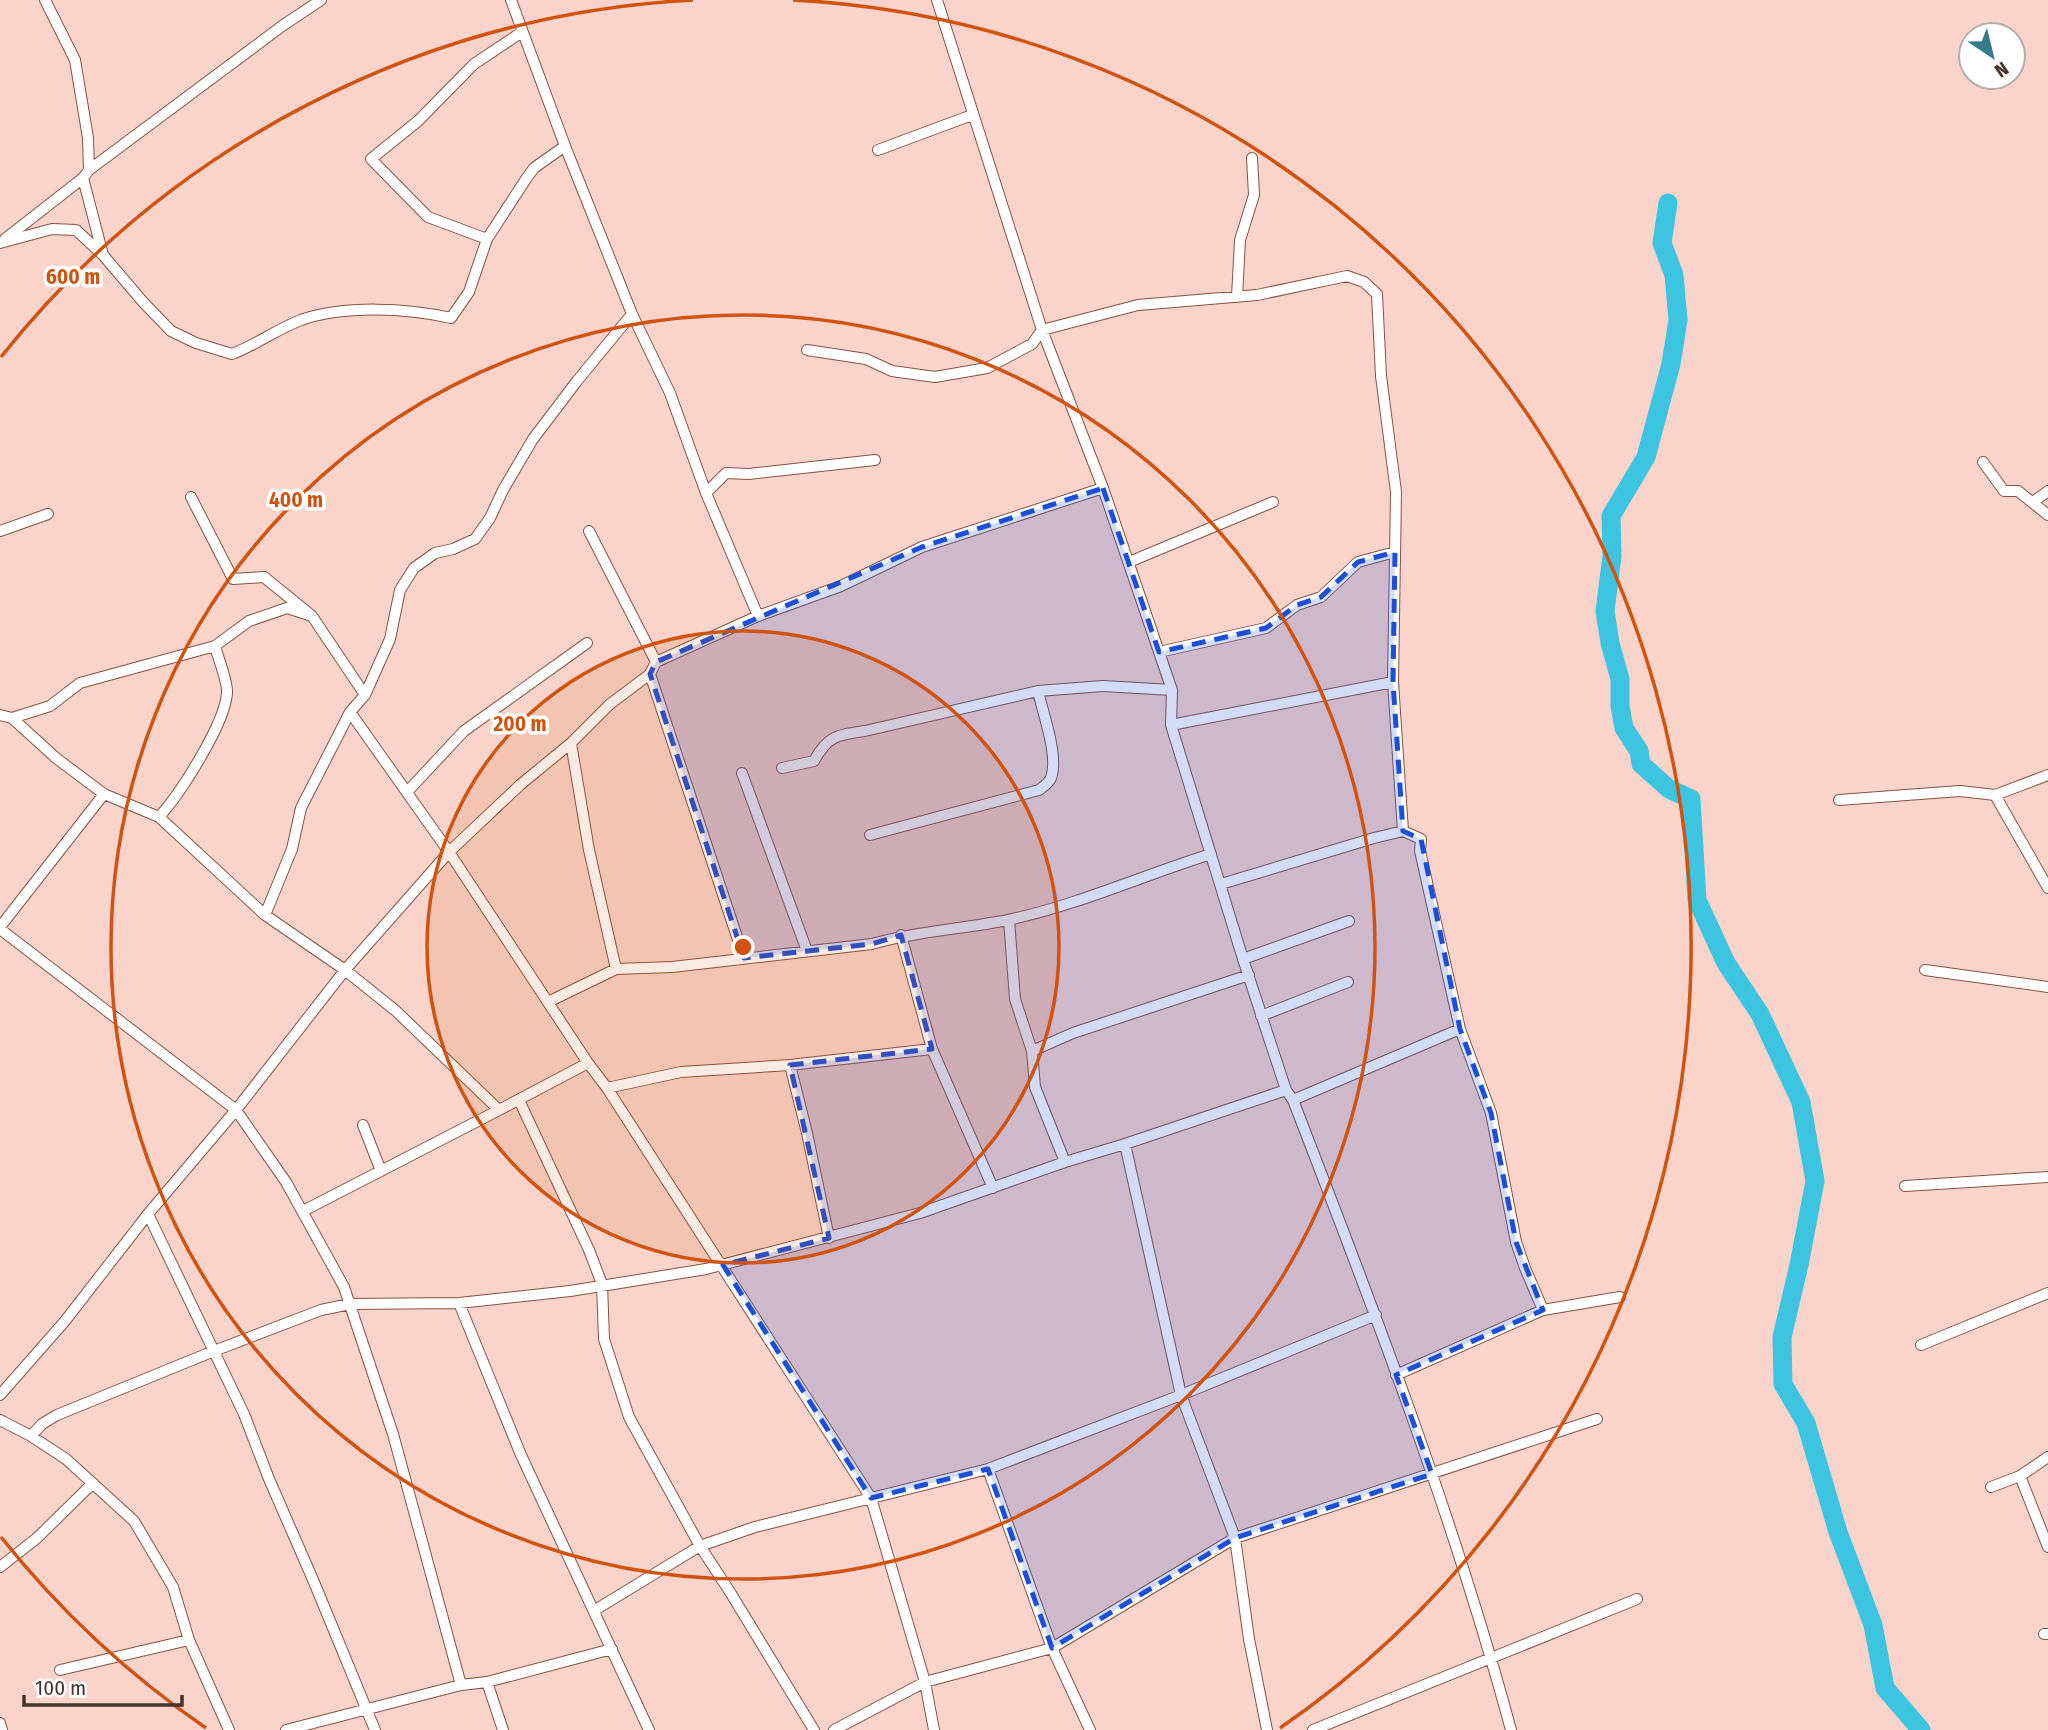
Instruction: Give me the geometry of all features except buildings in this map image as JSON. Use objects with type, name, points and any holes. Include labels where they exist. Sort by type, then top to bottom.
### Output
[{"type":"street","points":[[44,0],[75,60],[88,138],[86,174],[103,255]]},
{"type":"street","points":[[0,243],[86,174],[282,26],[321,0]]},
{"type":"street","points":[[512,0],[565,146],[632,314],[670,393],[706,493],[758,616]]},
{"type":"street","points":[[937,0],[1042,330],[1103,488],[1172,690],[1171,725],[1261,1016],[1286,1090],[1293,1100],[1376,1315],[1432,1474],[1491,1657],[1511,1730]]},
{"type":"street","points":[[487,239],[428,217],[371,159],[418,121],[474,64],[522,32]]},
{"type":"street","points":[[878,150],[972,115]]},
{"type":"street","points":[[0,243],[52,229],[76,230],[103,255],[172,331],[196,343],[232,354],[302,320],[337,313],[419,311],[451,318],[470,292],[487,239],[534,168],[565,146]]},
{"type":"street","points":[[1237,297],[1240,240],[1254,195],[1252,158]]},
{"type":"street","points":[[807,350],[866,359],[892,371],[935,377],[987,368],[1032,344],[1042,330],[1138,305],[1237,297],[1347,276],[1364,282],[1377,294],[1381,376],[1396,492],[1394,682],[1403,831]]},
{"type":"street","points":[[265,915],[292,849],[300,808],[351,712],[365,695],[390,639],[400,590],[414,568],[435,553],[453,550],[475,539],[490,518],[533,439],[632,314]]},
{"type":"street","points":[[706,493],[726,473],[749,474],[876,460]]},
{"type":"street","points":[[1983,462],[2004,491],[2018,491],[2048,515]]},
{"type":"street","points":[[0,1395],[65,1321],[345,970],[449,852],[520,785],[571,743],[610,704],[650,674],[656,662],[758,616],[841,586],[922,547],[1103,488]]},
{"type":"street","points":[[2034,502],[2048,491]]},
{"type":"street","points":[[191,497],[233,579],[264,577],[313,616],[365,695]]},
{"type":"street","points":[[1129,562],[1273,502]]},
{"type":"street","points":[[0,531],[48,514]]},
{"type":"street","points":[[589,531],[656,662]]},
{"type":"street","points":[[1159,652],[1266,628],[1297,605],[1321,597],[1358,562],[1395,552]]},
{"type":"street","points":[[6,717],[50,706],[80,683],[215,646],[249,621],[287,608],[313,616]]},
{"type":"street","points":[[407,792],[464,731],[587,643]]},
{"type":"street","points":[[159,817],[174,801],[198,762],[222,710],[227,693],[215,646]]},
{"type":"street","points":[[650,674],[744,958]]},
{"type":"street","points":[[1171,725],[1394,682]]},
{"type":"street","points":[[782,768],[814,761],[823,745],[837,735],[1038,691],[1103,685],[1172,690]]},
{"type":"street","points":[[870,835],[1039,790],[1048,783],[1051,777],[1051,748],[1038,691]]},
{"type":"street","points":[[351,712],[449,852],[588,1063],[607,1087],[871,1498],[925,1682],[934,1730]]},
{"type":"street","points":[[6,717],[104,794],[159,817],[265,915],[345,970],[396,1011],[499,1110]]},
{"type":"street","points":[[571,743],[589,850],[616,970]]},
{"type":"street","points":[[742,773],[807,951]]},
{"type":"street","points":[[1839,800],[1960,792],[1995,795],[2048,775]]},
{"type":"street","points":[[104,794],[0,928],[236,1110],[303,1211],[344,1287],[350,1304],[393,1434],[461,1685]]},
{"type":"street","points":[[1995,795],[2048,888]]},
{"type":"street","points":[[1221,884],[1403,831],[1421,839],[1420,851],[1460,1029],[1491,1113],[1516,1242],[1524,1268],[1544,1310]]},
{"type":"street","points":[[548,1002],[616,970],[672,967],[872,944],[901,935],[1009,919],[1211,854]]},
{"type":"street","points":[[1009,919],[1015,999],[1032,1051],[1035,1087],[1065,1162]]},
{"type":"street","points":[[1243,959],[1349,921]]},
{"type":"street","points":[[901,935],[932,1049],[993,1188]]},
{"type":"street","points":[[1925,970],[2048,987]]},
{"type":"street","points":[[1032,1051],[1073,1033],[1249,975]]},
{"type":"street","points":[[1261,1016],[1348,982]]},
{"type":"street","points":[[1293,1100],[1460,1029]]},
{"type":"street","points":[[607,1087],[681,1072],[790,1065],[932,1049]]},
{"type":"street","points":[[303,1211],[588,1063]]},
{"type":"street","points":[[790,1065],[829,1238]]},
{"type":"street","points":[[30,1436],[42,1424],[57,1415],[321,1310],[350,1304],[460,1303],[570,1291],[723,1265],[920,1213],[1065,1162],[1286,1090]]},
{"type":"street","points":[[519,1100],[589,1250],[602,1284],[604,1339],[629,1417],[700,1546],[814,1730]]},
{"type":"street","points":[[363,1125],[381,1171]]},
{"type":"street","points":[[1125,1144],[1181,1395],[1235,1538],[1249,1639],[1267,1730]]},
{"type":"street","points":[[1905,1186],[2048,1177]]},
{"type":"street","points":[[148,1214],[244,1414],[374,1730]]},
{"type":"street","points":[[1921,1345],[2048,1293]]},
{"type":"street","points":[[1396,1376],[1544,1310],[1620,1297]]},
{"type":"street","points":[[460,1303],[521,1455],[649,1730]]},
{"type":"street","points":[[595,1610],[700,1546],[755,1527],[988,1469],[1181,1395],[1376,1315]]},
{"type":"street","points":[[834,1730],[925,1682],[1052,1648],[1235,1538],[1597,1419]]},
{"type":"street","points":[[0,1420],[66,1459],[134,1521],[173,1587],[188,1640],[229,1730]]},
{"type":"street","points":[[1991,1488],[2020,1476],[2048,1457]]},
{"type":"street","points":[[988,1469],[1052,1648],[1090,1730]]},
{"type":"street","points":[[2020,1476],[2048,1547]]},
{"type":"street","points":[[0,1567],[37,1538],[93,1483]]},
{"type":"street","points":[[1314,1730],[1637,1599]]},
{"type":"street","points":[[60,1670],[188,1640]]},
{"type":"street","points":[[286,1730],[612,1649]]},
{"type":"street","points":[[487,1682],[503,1730]]},
{"type":"street","points":[[0,1723],[2,1730]]},
{"type":"highlighted area","points":[[1103,488],[1159,652],[1266,628],[1297,605],[1321,597],[1358,562],[1395,552],[1393,682],[1403,831],[1421,839],[1460,1029],[1491,1113],[1516,1242],[1543,1310],[1396,1375],[1432,1474],[1235,1538],[1052,1648],[988,1469],[871,1498],[723,1265],[829,1238],[790,1065],[932,1049],[901,935],[872,944],[744,958],[650,674],[656,662],[922,547]]},
{"type":"waterway","points":[[1668,203],[1662,243],[1674,275],[1678,320],[1671,364],[1646,457],[1611,516],[1612,556],[1605,611],[1620,679],[1620,706],[1624,728],[1639,751],[1641,764],[1669,789],[1691,799],[1697,900],[1726,963],[1760,1014],[1801,1102],[1815,1181],[1782,1337],[1783,1384],[1806,1423],[1838,1532],[1873,1625],[1885,1688],[1921,1730]]}]
